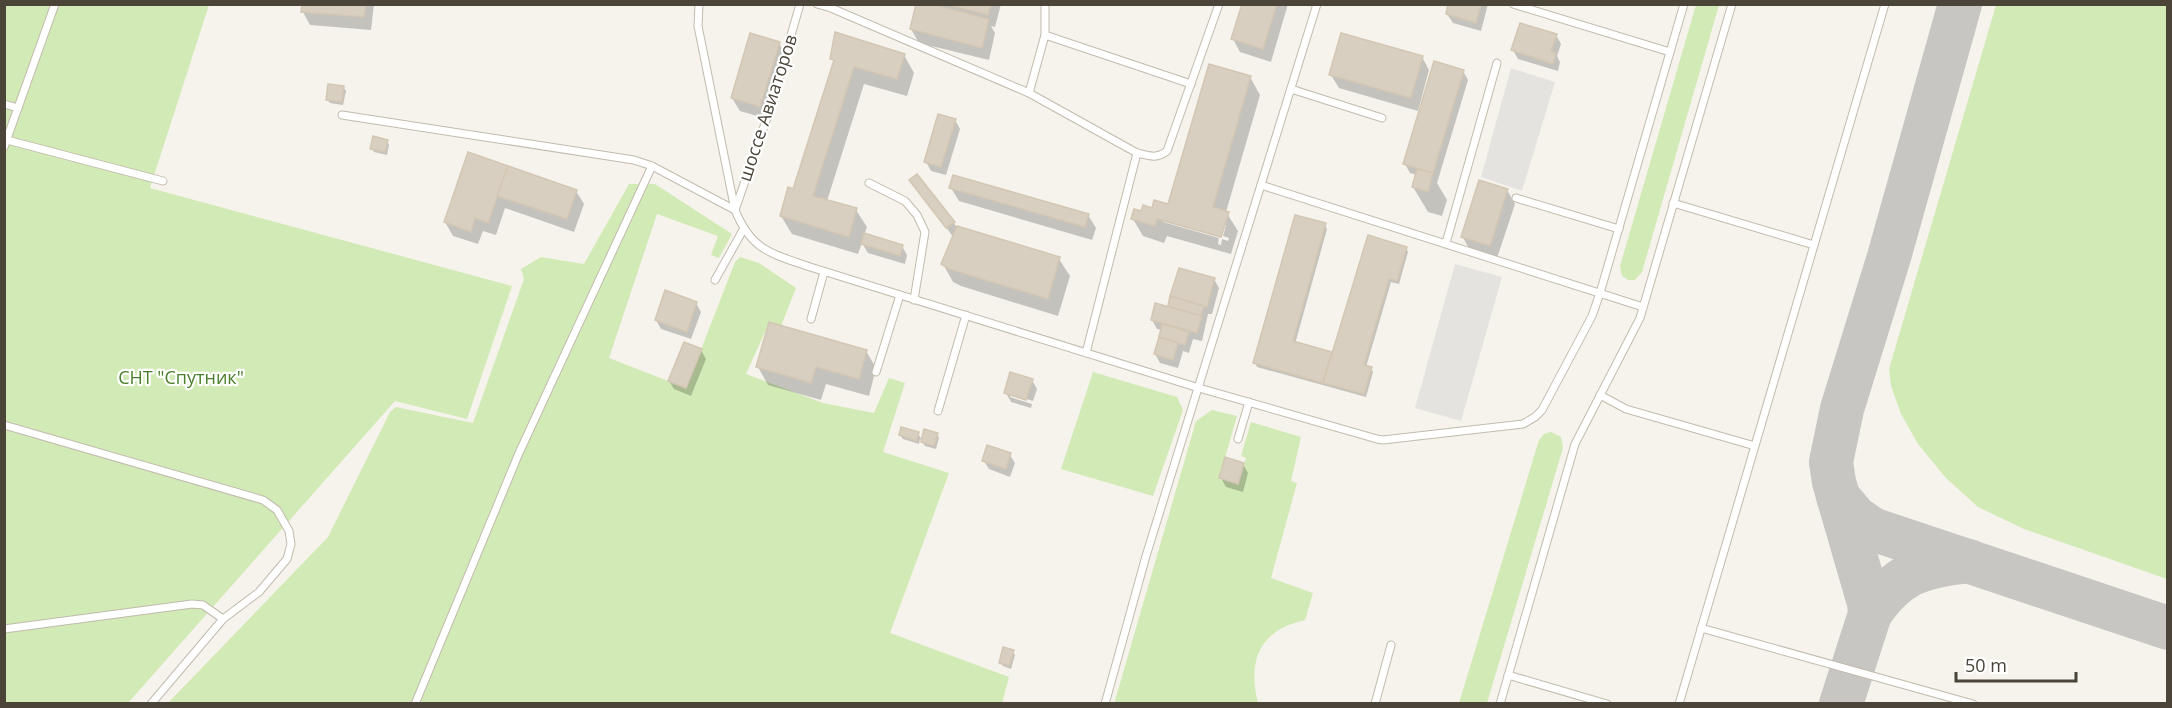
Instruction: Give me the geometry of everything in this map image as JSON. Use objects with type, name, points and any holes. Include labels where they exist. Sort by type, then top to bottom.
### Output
[{"type":"lane","points":[[55,4],[6,144],[163,181]]},
{"type":"lane","points":[[699,4],[698,26],[735,210],[743,230],[756,244],[779,256],[824,272],[1199,388],[1383,440],[1523,424],[1542,410],[1592,316],[1684,4]]},
{"type":"lane","name":"шоссе Авиаторов","points":[[735,210],[769,112],[800,4]]},
{"type":"lane","points":[[816,4],[831,8],[1029,93],[1137,153],[1152,157],[1161,156],[1167,151],[1219,4]]},
{"type":"lane","points":[[1029,93],[1045,35],[1045,4]]},
{"type":"lane","points":[[1105,704],[1146,556],[1317,4]]},
{"type":"lane","points":[[1513,4],[1670,52]]},
{"type":"lane","points":[[1500,704],[1575,444],[1635,328],[1643,307],[1732,4]]},
{"type":"lane","points":[[1679,704],[1885,4]]},
{"type":"lane","points":[[1045,35],[1191,84]]},
{"type":"lane","points":[[1446,243],[1497,63]]},
{"type":"lane","points":[[1291,89],[1382,118]]},
{"type":"lane","points":[[4,104],[18,108]]},
{"type":"lane","points":[[342,115],[634,160],[652,166],[735,210]]},
{"type":"lane","points":[[1086,353],[1137,153]]},
{"type":"lane","points":[[415,704],[519,453],[652,166]]},
{"type":"lane","points":[[869,183],[905,201],[917,216],[925,232],[914,300]]},
{"type":"lane","points":[[1261,185],[1643,307]]},
{"type":"lane","points":[[1516,198],[1619,229]]},
{"type":"lane","points":[[1673,203],[1814,245]]},
{"type":"lane","points":[[715,280],[743,230]]},
{"type":"lane","points":[[811,319],[824,272]]},
{"type":"lane","points":[[876,372],[900,295]]},
{"type":"lane","points":[[938,411],[966,315]]},
{"type":"lane","points":[[1600,395],[1626,409],[1755,446]]},
{"type":"lane","points":[[1238,439],[1249,402]]},
{"type":"lane","points":[[4,425],[263,500],[277,510],[289,531],[291,544],[287,559],[259,592],[223,619],[152,704]]},
{"type":"lane","points":[[4,629],[192,604],[203,605],[223,619]]},
{"type":"lane","points":[[1701,628],[1951,701],[1973,704]]},
{"type":"lane","points":[[1375,704],[1391,645]]},
{"type":"lane","points":[[1508,675],[1607,704]]},
{"type":"green space","name":"СНТ \"Спутник\"","points":[[4,5],[209,5],[150,188],[512,286],[467,419],[395,401],[128,703],[5,703]]},
{"type":"green space","points":[[1696,5],[1719,5],[1642,272],[1635,280],[1628,280],[1622,276],[1620,266]]},
{"type":"green space","points":[[1996,5],[2167,5],[2167,579],[2024,529],[1978,507],[1946,478],[1918,444],[1901,414],[1891,386],[1889,369]]},
{"type":"green space","points":[[629,184],[655,184],[732,234],[719,258],[711,255],[718,236],[657,214],[609,358],[686,388],[735,262],[740,257],[759,263],[796,288],[781,326],[769,323],[746,374],[823,403],[874,413],[889,378],[905,383],[883,452],[949,473],[890,633],[1009,677],[1002,704],[167,704],[328,537],[390,412],[396,407],[473,423],[524,279],[521,269],[541,257],[584,264]]},
{"type":"green space","points":[[1093,372],[1177,397],[1183,410],[1153,496],[1061,469]]},
{"type":"green space","points":[[1212,410],[1237,416],[1219,479],[1239,483],[1246,458],[1241,456],[1251,422],[1301,437],[1291,481],[1297,483],[1271,578],[1313,593],[1305,620],[1277,631],[1260,649],[1254,673],[1258,703],[1114,704],[1196,421]]},
{"type":"green space","points":[[1551,432],[1561,437],[1563,448],[1487,703],[1459,703],[1539,440],[1544,434]]},
{"type":"shaded area","points":[[1511,68],[1555,82],[1522,191],[1481,177]]},
{"type":"shaded area","points":[[1455,264],[1502,277],[1461,421],[1415,408]]},
{"type":"building","points":[[302,4],[366,4],[364,17],[301,12]]},
{"type":"building","points":[[916,4],[932,4],[989,19],[982,48],[910,29]]},
{"type":"building","points":[[945,4],[991,4],[988,15]]},
{"type":"building","points":[[1242,4],[1277,4],[1263,49],[1231,39]]},
{"type":"building","points":[[1448,4],[1481,4],[1476,23],[1446,14]]},
{"type":"building","points":[[1520,23],[1557,34],[1551,51],[1556,53],[1553,64],[1511,50]]},
{"type":"building","points":[[835,32],[905,54],[897,79],[854,67],[813,196],[857,208],[849,237],[780,216],[788,187],[793,189],[834,60],[830,59]]},
{"type":"building","points":[[750,33],[780,42],[760,107],[731,98]]},
{"type":"building","points":[[1341,33],[1423,56],[1411,98],[1329,75]]},
{"type":"building","points":[[1434,61],[1464,70],[1433,173],[1403,164]]},
{"type":"building","points":[[1209,64],[1251,76],[1213,207],[1229,212],[1221,237],[1157,219],[1155,226],[1131,219],[1134,209],[1141,211],[1143,205],[1152,208],[1154,200],[1168,204]]},
{"type":"building","points":[[328,84],[344,86],[342,102],[326,100]]},
{"type":"building","points":[[938,114],[956,119],[941,167],[924,162]]},
{"type":"building","points":[[373,136],[388,140],[385,152],[370,149]]},
{"type":"building","points":[[468,152],[508,166],[488,223],[475,218],[471,232],[444,222]]},
{"type":"building","points":[[508,166],[577,190],[567,219],[497,196]]},
{"type":"building","points":[[1417,169],[1433,173],[1428,192],[1412,187]]},
{"type":"building","points":[[917,174],[955,222],[946,228],[909,180]]},
{"type":"building","points":[[953,175],[1089,214],[1085,227],[949,188]]},
{"type":"building","points":[[1479,180],[1508,189],[1490,246],[1461,237]]},
{"type":"building","points":[[1295,215],[1326,223],[1293,341],[1332,352],[1323,383],[1253,363]]},
{"type":"building","points":[[957,226],[1060,257],[1048,299],[949,269],[941,264]]},
{"type":"building","points":[[864,233],[903,245],[900,256],[861,244]]},
{"type":"building","points":[[1368,235],[1407,247],[1397,281],[1389,279],[1364,365],[1372,367],[1364,394],[1323,383]]},
{"type":"building","points":[[1179,268],[1215,278],[1207,307],[1170,296]]},
{"type":"building","points":[[665,290],[697,302],[687,332],[655,320]]},
{"type":"building","points":[[1170,296],[1204,306],[1201,316],[1168,306]]},
{"type":"building","points":[[1155,303],[1202,316],[1197,333],[1151,320]]},
{"type":"building","points":[[769,322],[867,350],[859,379],[816,367],[811,383],[756,367]]},
{"type":"building","points":[[1162,324],[1189,332],[1185,345],[1159,337]]},
{"type":"building","points":[[1159,337],[1178,343],[1173,360],[1154,354]]},
{"type":"building","points":[[684,342],[702,349],[686,388],[668,381]]},
{"type":"building","points":[[1010,372],[1033,379],[1026,400],[1004,393]]},
{"type":"building","points":[[901,427],[919,432],[917,441],[899,435]]},
{"type":"building","points":[[924,429],[938,433],[934,446],[921,442]]},
{"type":"building","points":[[987,445],[1011,453],[1006,469],[982,461]]},
{"type":"building","points":[[1225,457],[1244,463],[1238,484],[1219,478]]},
{"type":"building","points":[[1003,647],[1014,650],[1009,666],[999,663]]},
{"type":"taxiway","points":[[1841,704],[1870,614],[1869,603],[1834,482],[1831,462],[1842,409],[1889,257],[1960,4]]},
{"type":"taxiway","points":[[1838,497],[1856,518],[1872,529],[2168,628]]},
{"type":"taxiway","points":[[1870,614],[1890,589],[1912,574],[1937,566],[1969,561]]}]
